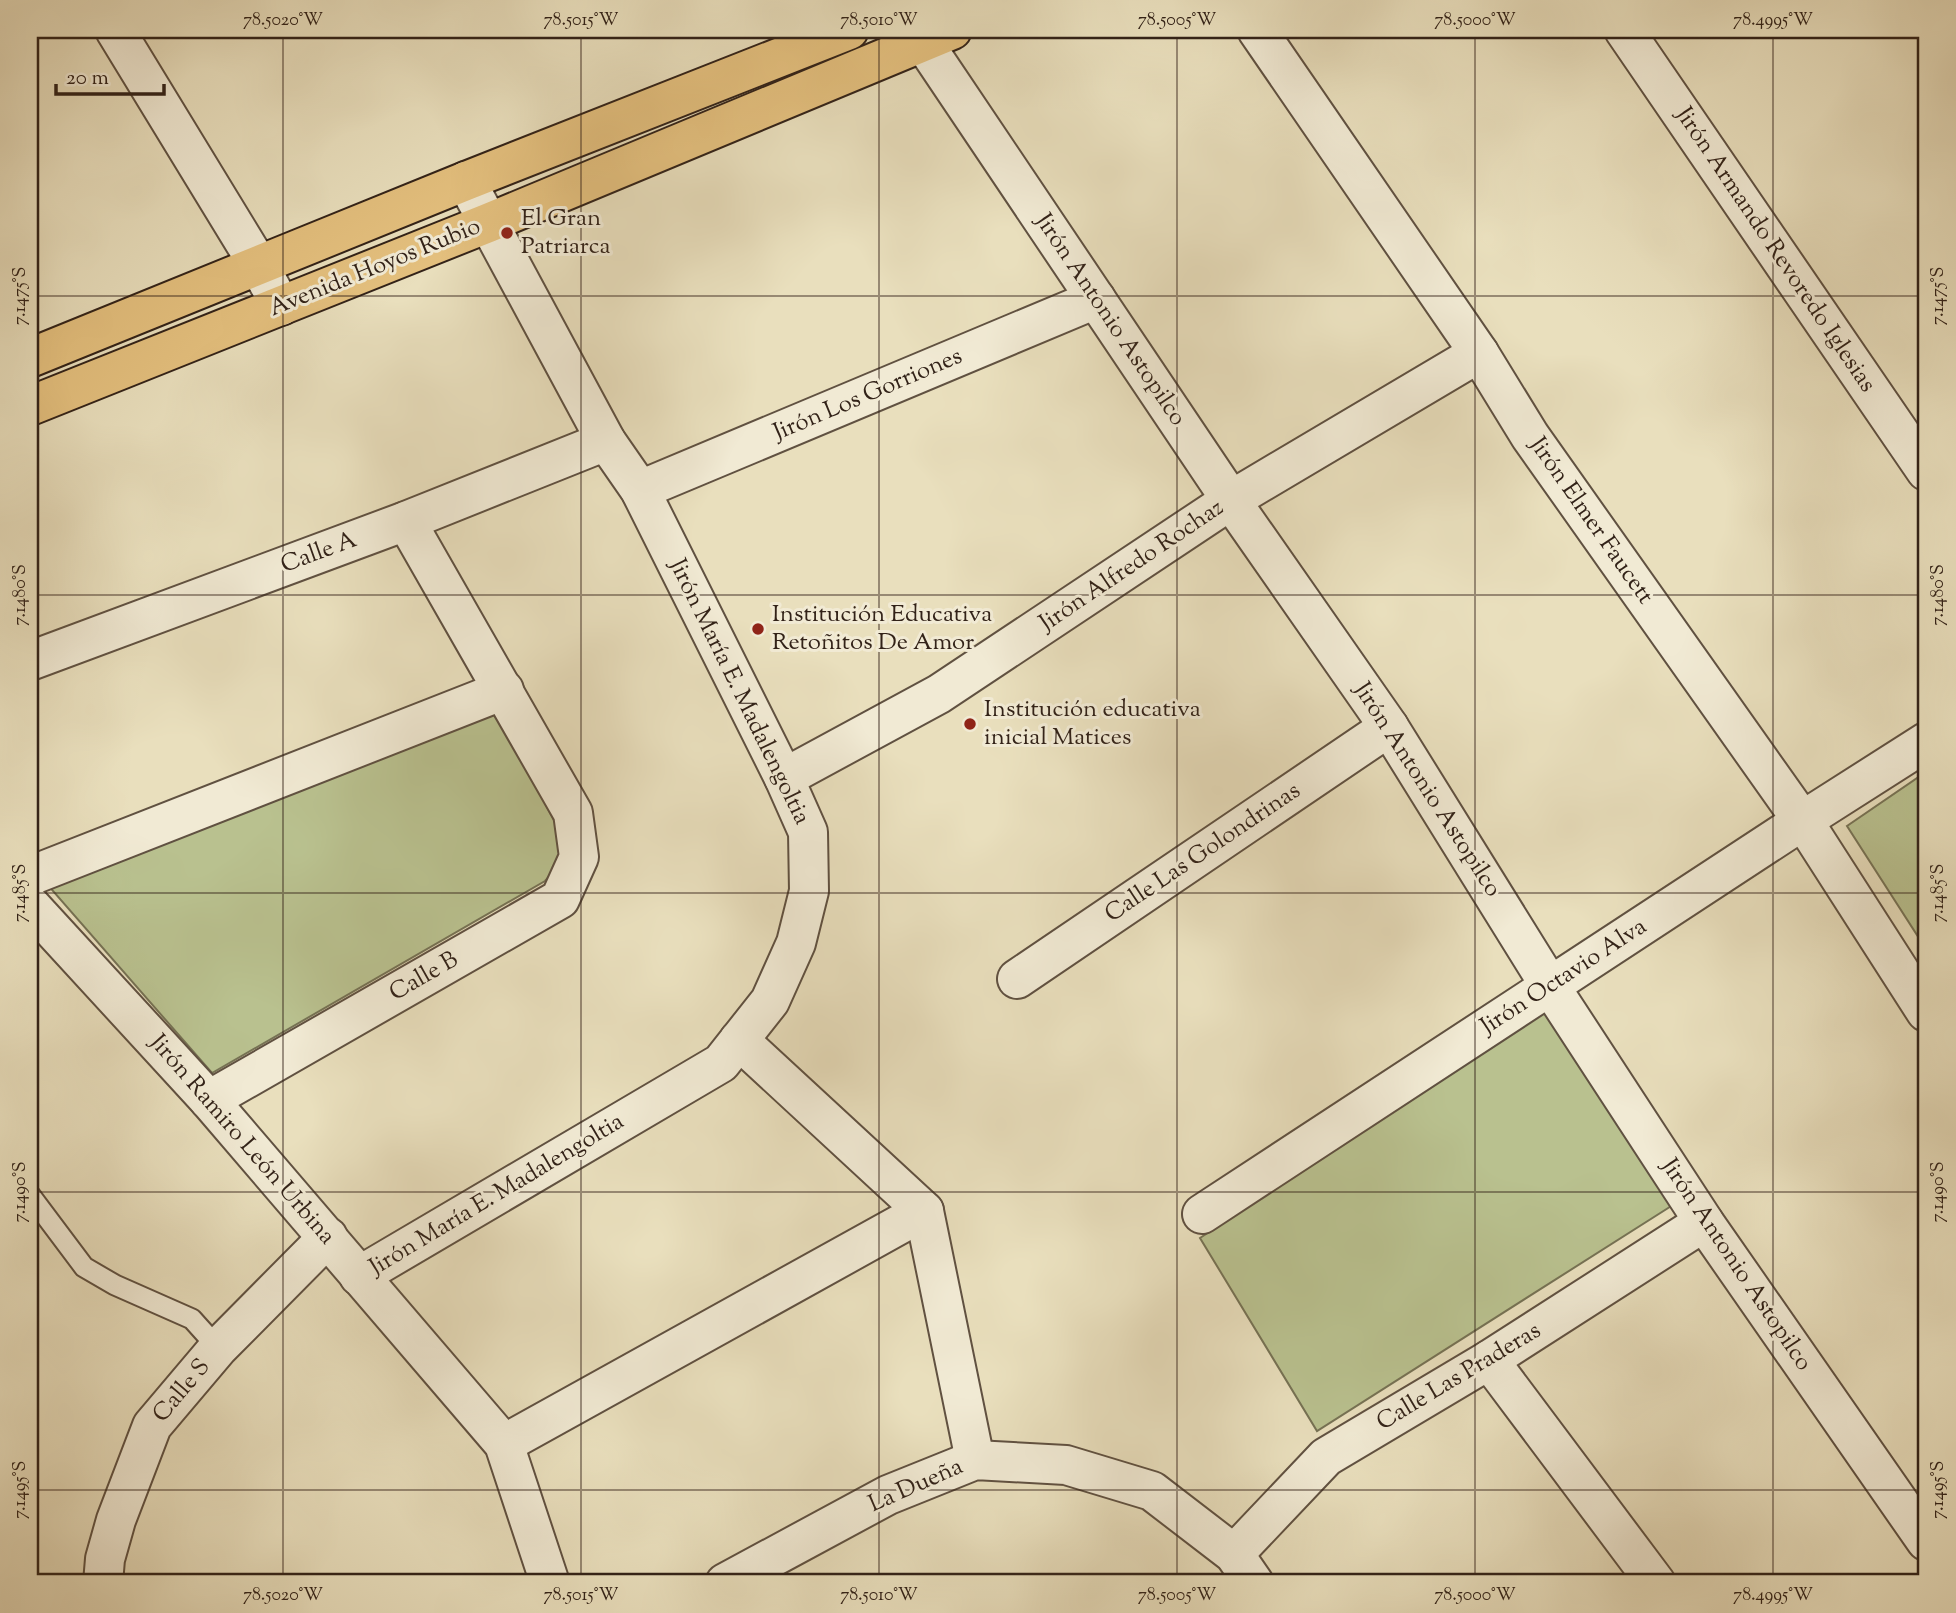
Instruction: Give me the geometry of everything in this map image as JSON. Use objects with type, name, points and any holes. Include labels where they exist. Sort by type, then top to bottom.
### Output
[{"type":"main road","name":"Avenida Hoyos Rubio","points":[[30,358],[466,181],[849,30]]},
{"type":"main road","name":"Avenida Hoyos Rubio","points":[[30,406],[488,223],[929,34]]},
{"type":"street","points":[[115,30],[281,306]]},
{"type":"street","name":"Jirón Elmer Faucett","points":[[1257,30],[1479,353],[1530,436],[1802,821],[1926,1012]]},
{"type":"street","name":"Jirón Armando Revoredo Iglesias","points":[[1624,30],[1926,471]]},
{"type":"street","name":"Jirón Antonio Astopilco","points":[[929,34],[1096,299],[1231,500],[1389,727],[1550,986],[1704,1222],[1926,1541]]},
{"type":"street","name":"Jirón María E. Madalengoltia","points":[[359,1276],[721,1063],[770,1001],[796,943],[809,891],[808,832],[784,778],[640,490],[606,441],[466,181]]},
{"type":"street","name":"Jirón Los Gorriones","points":[[640,490],[1096,299]]},
{"type":"street","name":"Jirón Alfredo Rochaz","points":[[784,778],[939,694],[1231,500],[1479,353]]},
{"type":"street","name":"Calle A","points":[[30,661],[406,521],[606,441]]},
{"type":"street","points":[[30,876],[504,690],[406,521]]},
{"type":"street","name":"Calle B","points":[[209,1100],[560,899],[579,857],[573,813],[504,690]]},
{"type":"street","name":"Calle Las Golondrinas","points":[[1017,978],[1389,727]]},
{"type":"street","name":"Jirón Octavio Alva","points":[[1202,1214],[1926,741]]},
{"type":"street","name":"Jirón Ramiro León Urbina","points":[[30,905],[209,1100],[504,1444]]},
{"type":"street","points":[[739,1040],[924,1211],[975,1460]]},
{"type":"street","points":[[537,1579],[504,1444],[924,1211]]},
{"type":"street","name":"Calle Las Praderas","points":[[1244,1569],[1326,1457],[1489,1360],[1704,1222]]},
{"type":"street","name":"Calle S","points":[[103,1583],[105,1559],[116,1520],[152,1426],[218,1348],[328,1237]]},
{"type":"street","points":[[1489,1360],[1656,1583]]},
{"type":"street","name":"La Dueña","points":[[724,1583],[888,1495],[975,1460],[1066,1465],[1152,1491],[1244,1569]]},
{"type":"lane","points":[[30,1195],[84,1267],[114,1285],[192,1319],[218,1348]]},
{"type":"green space","points":[[497,711],[558,828],[562,851],[551,874],[545,881],[212,1073],[46,883]]},
{"type":"green space","points":[[1926,772],[1926,949],[1847,826]]},
{"type":"green space","points":[[1550,1009],[1676,1203],[1317,1431],[1200,1238]]},
{"type":"place","name":"El Gran Patriarca","points":[[507,233]]},
{"type":"place","name":"Institución Educativa Retoñitos De Amor","points":[[758,629]]},
{"type":"place","name":"Institución educativa inicial Matices","points":[[970,724]]}]
